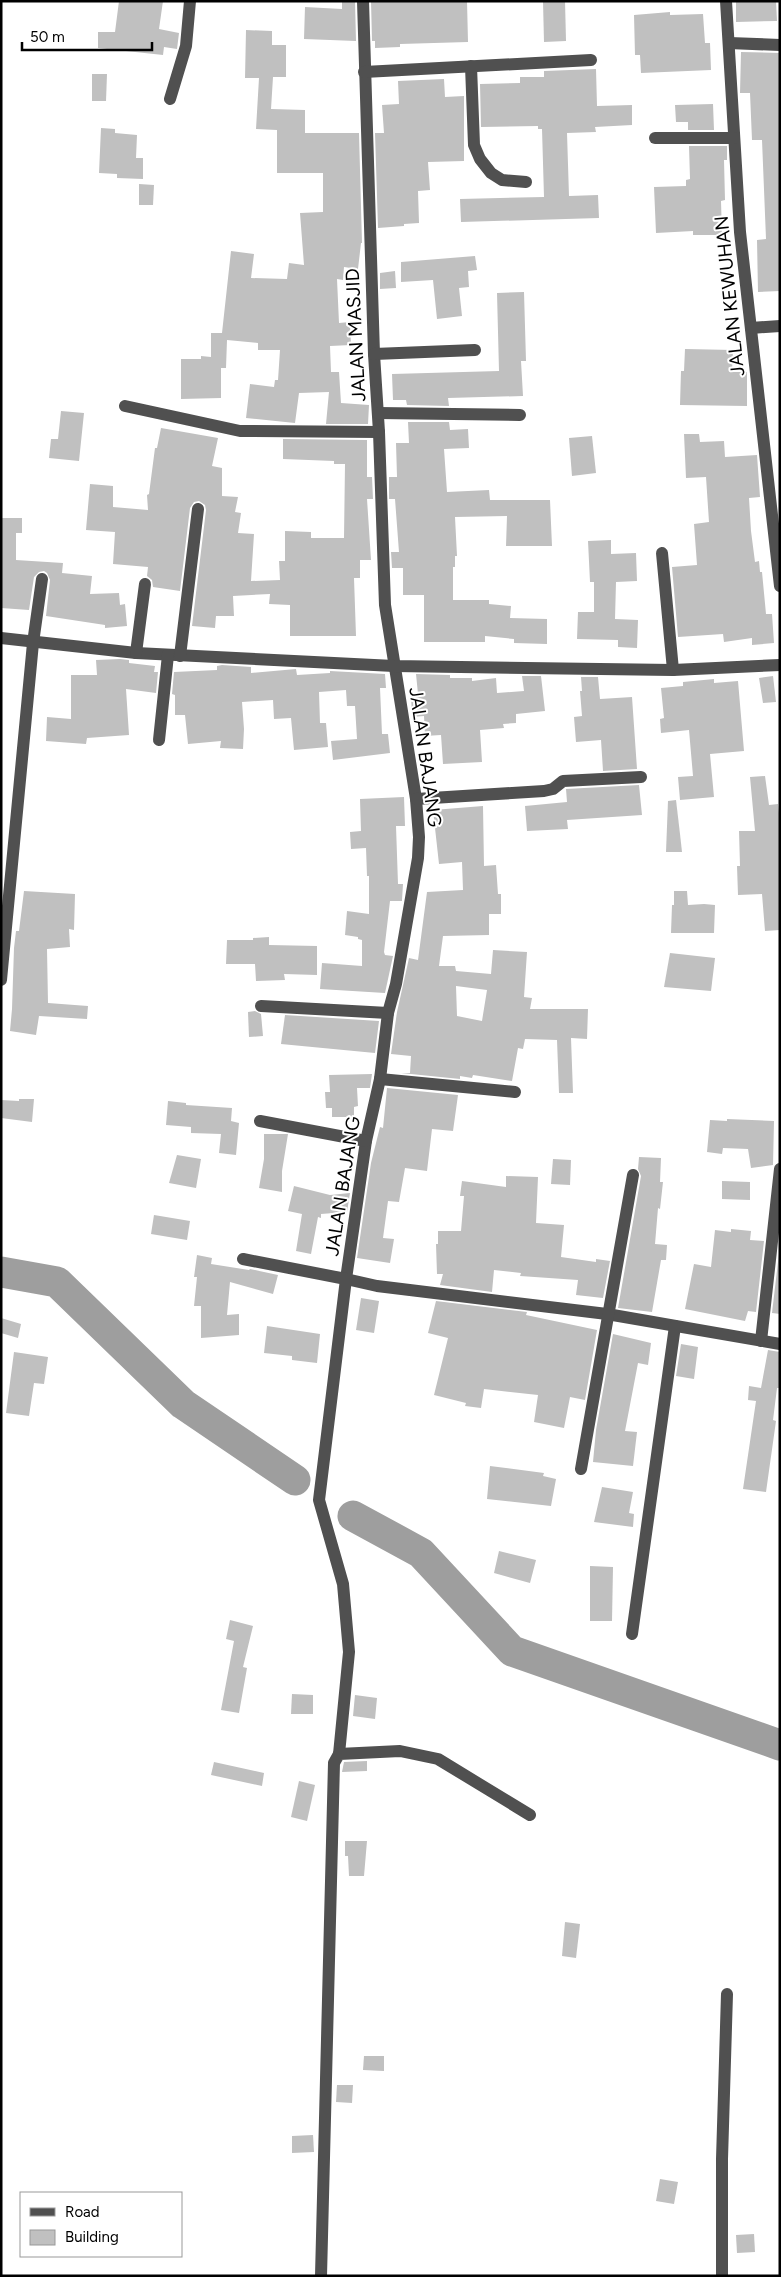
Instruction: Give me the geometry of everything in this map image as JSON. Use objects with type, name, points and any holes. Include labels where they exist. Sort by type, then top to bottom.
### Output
[{"type":"street","points":[[170,99],[186,46],[190,1]]},
{"type":"street","name":"JALAN MASJID","points":[[363,1],[374,354],[380,432],[385,605],[394,666]]},
{"type":"street","name":"JALAN KEWUHAN","points":[[726,1],[740,232],[780,586]]},
{"type":"street","points":[[729,43],[780,45]]},
{"type":"street","points":[[364,72],[591,60]]},
{"type":"street","points":[[471,66],[474,145],[480,159],[491,174],[502,180],[526,182]]},
{"type":"street","points":[[656,138],[734,138]]},
{"type":"street","points":[[751,328],[780,326]]},
{"type":"street","points":[[374,354],[475,350]]},
{"type":"street","points":[[125,406],[240,431],[380,432]]},
{"type":"street","points":[[378,413],[520,416]]},
{"type":"street","points":[[159,740],[198,508]]},
{"type":"street","points":[[662,553],[673,670]]},
{"type":"street","points":[[1,980],[33,643],[42,578]]},
{"type":"street","points":[[136,653],[145,584]]},
{"type":"street","points":[[1,638],[136,653],[394,666],[673,670],[780,665]]},
{"type":"street","name":"JALAN BAJANG","points":[[394,666],[416,799],[419,837],[418,858],[396,984],[388,1013],[380,1079],[366,1141],[346,1279],[378,1286],[607,1314],[780,1344]]},
{"type":"street","points":[[416,799],[544,791],[553,789],[563,781],[641,777]]},
{"type":"street","points":[[261,1006],[388,1013]]},
{"type":"street","points":[[380,1079],[515,1092]]},
{"type":"street","points":[[260,1121],[366,1141]]},
{"type":"street","points":[[760,1341],[780,1169]]},
{"type":"street","points":[[582,1469],[607,1314],[633,1175]]},
{"type":"street","points":[[243,1259],[346,1279],[319,1500],[343,1584],[349,1652],[339,1754],[334,1763],[332,1785],[321,2276]]},
{"type":"street","points":[[632,1634],[675,1326]]},
{"type":"street","points":[[339,1754],[400,1751],[438,1759],[530,1815]]},
{"type":"street","points":[[722,2276],[722,2158],[728,1994]]},
{"type":"building","points":[[119,1],[163,1],[159,29],[179,33],[177,49],[164,47],[163,55],[98,48],[98,32],[115,32]]},
{"type":"building","points":[[342,1],[355,1],[356,41],[304,39],[305,7],[342,9]]},
{"type":"building","points":[[371,1],[467,1],[468,42],[400,44],[400,47],[375,48],[375,41],[372,41]]},
{"type":"building","points":[[543,1],[565,1],[566,41],[544,42]]},
{"type":"building","points":[[736,1],[776,1],[777,21],[736,22]]},
{"type":"building","points":[[670,12],[670,15],[703,14],[705,43],[710,43],[711,70],[641,73],[640,55],[635,55],[634,15]]},
{"type":"building","points":[[246,30],[272,31],[272,45],[286,45],[286,77],[273,77],[271,109],[305,110],[305,133],[359,133],[362,243],[358,269],[344,267],[343,280],[337,279],[339,323],[350,322],[351,345],[330,346],[331,372],[339,372],[341,403],[369,405],[368,424],[326,424],[329,392],[299,393],[295,423],[246,418],[250,384],[274,387],[275,380],[278,380],[280,350],[258,350],[258,343],[227,340],[226,368],[221,368],[221,398],[181,399],[181,359],[201,359],[201,356],[211,357],[211,333],[222,333],[231,251],[254,254],[251,278],[287,279],[289,263],[304,265],[300,213],[323,212],[323,173],[277,173],[277,130],[256,129],[259,78],[245,78]]},
{"type":"building","points":[[741,52],[780,53],[780,291],[758,292],[757,240],[766,239],[762,140],[752,140],[750,93],[740,93]]},
{"type":"building","points":[[596,69],[597,106],[632,105],[632,125],[595,127],[596,132],[567,133],[569,196],[598,195],[599,218],[461,222],[460,199],[544,197],[542,129],[538,129],[538,126],[481,127],[480,84],[520,83],[520,77],[544,77],[544,71]]},
{"type":"building","points":[[92,74],[107,74],[106,101],[92,101]]},
{"type":"building","points":[[444,79],[445,97],[464,96],[464,161],[428,162],[430,190],[418,191],[419,223],[378,228],[375,133],[384,133],[382,105],[399,104],[398,81]]},
{"type":"building","points":[[713,104],[714,130],[688,130],[688,122],[676,122],[675,105]]},
{"type":"building","points":[[101,128],[115,129],[115,133],[137,135],[136,158],[143,158],[143,179],[117,178],[117,174],[99,173]]},
{"type":"building","points":[[689,146],[727,146],[727,160],[724,160],[725,200],[721,201],[722,235],[693,235],[693,231],[656,233],[654,187],[686,186],[686,180],[690,179]]},
{"type":"building","points":[[139,184],[154,185],[153,205],[139,205]]},
{"type":"building","points":[[475,256],[477,270],[468,271],[469,287],[459,288],[462,316],[437,319],[433,280],[401,282],[401,262]]},
{"type":"building","points":[[395,271],[396,288],[380,289],[380,273]]},
{"type":"building","points":[[524,292],[526,361],[521,361],[523,396],[448,398],[449,406],[407,405],[406,400],[393,400],[392,374],[499,371],[497,293]]},
{"type":"building","points":[[685,349],[733,350],[732,372],[747,372],[747,406],[680,405],[681,371],[684,371]]},
{"type":"building","points":[[61,411],[84,413],[79,461],[49,458],[51,439],[58,439]]},
{"type":"building","points":[[408,422],[449,422],[450,430],[468,429],[469,448],[444,449],[447,492],[489,490],[490,500],[550,500],[552,546],[506,546],[507,516],[455,517],[457,556],[455,556],[455,567],[453,567],[453,600],[489,600],[489,604],[511,606],[510,618],[547,619],[547,644],[514,643],[514,639],[485,636],[485,642],[424,642],[424,595],[403,595],[403,568],[392,568],[391,552],[399,552],[395,499],[389,499],[389,477],[397,477],[396,443],[409,443]]},
{"type":"building","points":[[161,428],[218,438],[212,466],[222,468],[222,496],[238,497],[235,512],[241,513],[238,533],[254,534],[251,581],[280,580],[279,561],[285,561],[285,531],[311,532],[311,538],[344,538],[345,464],[334,464],[334,461],[283,459],[283,439],[367,440],[367,477],[372,477],[373,499],[367,499],[371,560],[360,560],[360,578],[354,578],[356,636],[290,636],[290,605],[269,604],[270,594],[233,596],[234,616],[216,616],[215,628],[192,626],[206,510],[205,505],[199,501],[194,502],[190,508],[180,591],[153,587],[152,580],[147,576],[148,567],[113,564],[115,532],[86,530],[90,484],[113,486],[113,507],[148,510],[147,495],[149,494],[155,448],[157,448]]},
{"type":"building","points":[[684,434],[699,434],[700,442],[724,441],[725,457],[757,455],[760,497],[749,498],[751,531],[755,562],[759,561],[760,572],[762,572],[766,614],[772,614],[774,643],[752,645],[752,638],[724,642],[723,634],[678,637],[672,567],[697,565],[694,524],[709,522],[706,477],[686,478]]},
{"type":"building","points":[[592,436],[596,473],[572,476],[569,438]]},
{"type":"building","points":[[1,518],[22,518],[22,533],[16,533],[16,560],[63,563],[62,573],[92,576],[90,594],[119,593],[120,605],[125,604],[127,626],[105,628],[105,625],[46,616],[50,580],[44,571],[39,572],[34,577],[29,610],[1,608]]},
{"type":"building","points":[[611,540],[611,554],[636,553],[637,581],[616,582],[615,619],[638,620],[637,648],[618,647],[618,640],[577,639],[578,612],[594,612],[594,582],[590,582],[588,541]]},
{"type":"building","points":[[96,660],[129,660],[129,663],[155,666],[154,672],[158,672],[156,693],[126,689],[129,735],[87,738],[86,744],[46,741],[47,717],[71,719],[71,675],[97,675]]},
{"type":"building","points":[[217,666],[251,667],[251,673],[296,669],[297,675],[330,673],[330,671],[385,674],[386,688],[380,688],[382,734],[388,734],[390,753],[333,760],[331,741],[357,739],[355,706],[347,706],[346,690],[319,692],[320,723],[326,723],[328,747],[294,750],[291,718],[274,719],[273,700],[242,702],[243,749],[220,748],[221,741],[188,744],[185,715],[175,715],[175,695],[172,694],[174,672],[217,670]]},
{"type":"building","points":[[416,674],[450,675],[450,678],[472,678],[472,681],[496,678],[497,693],[524,691],[522,676],[541,676],[545,711],[516,714],[516,723],[503,724],[504,728],[480,730],[482,762],[443,764],[441,735],[425,736],[424,716],[412,717],[411,695],[418,694]]},
{"type":"building","points":[[773,676],[776,702],[763,703],[759,678]]},
{"type":"building","points":[[581,677],[598,677],[600,699],[632,697],[637,769],[603,771],[601,740],[576,742],[574,717],[582,716]]},
{"type":"building","points":[[714,679],[714,683],[738,681],[744,751],[710,754],[714,797],[680,800],[678,777],[693,776],[689,730],[661,733],[660,719],[664,718],[661,688],[683,686],[683,682]]},
{"type":"building","points":[[765,776],[769,805],[778,804],[780,822],[780,930],[765,931],[762,894],[738,895],[737,866],[740,866],[739,831],[755,831],[750,777]]},
{"type":"building","points":[[639,785],[642,815],[567,820],[568,829],[527,831],[525,806],[567,802],[566,789]]},
{"type":"building","points":[[404,797],[405,826],[396,826],[398,884],[403,884],[402,901],[390,901],[384,952],[385,955],[393,956],[385,993],[320,989],[322,963],[362,966],[362,940],[358,939],[358,937],[345,935],[347,911],[369,914],[369,876],[367,876],[366,848],[351,849],[350,832],[361,831],[360,799]]},
{"type":"building","points":[[676,800],[682,852],[666,852],[668,801]]},
{"type":"building","points":[[483,806],[484,866],[496,865],[498,894],[501,894],[501,914],[489,914],[489,935],[443,936],[439,966],[455,966],[456,971],[491,974],[493,950],[527,952],[524,997],[532,998],[530,1009],[588,1009],[587,1039],[571,1038],[573,1093],[559,1093],[557,1040],[525,1039],[523,1049],[518,1048],[512,1081],[473,1075],[472,1078],[460,1076],[460,1079],[401,1073],[410,1073],[411,1056],[391,1054],[397,1012],[409,958],[418,960],[427,892],[463,890],[462,862],[439,864],[433,810]],"holes":[[[456,986],[487,990],[482,1021],[457,1016]]]},
{"type":"building","points":[[24,891],[75,894],[74,930],[69,929],[70,947],[47,949],[48,1003],[88,1006],[87,1019],[39,1016],[36,1035],[10,1031],[14,948],[16,931],[19,931]]},
{"type":"building","points":[[674,891],[687,891],[688,905],[715,905],[714,933],[671,933]]},
{"type":"building","points":[[269,937],[269,945],[317,946],[317,975],[284,974],[285,980],[256,981],[255,964],[226,964],[227,940],[253,940],[253,938]]},
{"type":"building","points":[[670,953],[715,958],[711,991],[664,987]]},
{"type":"building","points":[[255,1011],[261,1014],[263,1036],[249,1037],[248,1012]]},
{"type":"building","points":[[285,1015],[379,1021],[375,1053],[281,1044]]},
{"type":"building","points":[[372,1074],[370,1088],[357,1088],[358,1106],[354,1107],[354,1117],[332,1117],[332,1108],[326,1108],[325,1092],[330,1092],[329,1075]]},
{"type":"building","points":[[387,1088],[458,1095],[453,1131],[432,1129],[427,1171],[405,1168],[399,1202],[388,1201],[383,1238],[394,1239],[390,1263],[357,1258],[371,1163],[380,1127],[383,1128]]},
{"type":"building","points":[[19,1099],[34,1099],[32,1122],[1,1118],[1,1100],[19,1101]]},
{"type":"building","points":[[168,1101],[186,1103],[186,1105],[232,1108],[231,1121],[239,1123],[236,1155],[219,1153],[221,1134],[191,1133],[191,1127],[166,1125]]},
{"type":"building","points":[[727,1119],[774,1121],[773,1165],[751,1168],[748,1149],[723,1148],[722,1154],[707,1152],[710,1120],[727,1121]]},
{"type":"building","points":[[264,1134],[288,1134],[282,1171],[282,1192],[259,1188],[264,1159]]},
{"type":"building","points":[[177,1155],[201,1159],[196,1188],[169,1183]]},
{"type":"building","points":[[639,1157],[661,1158],[660,1182],[663,1182],[660,1209],[658,1208],[655,1244],[667,1245],[666,1260],[661,1260],[652,1312],[618,1308],[641,1176],[638,1169]]},
{"type":"building","points":[[553,1159],[571,1160],[570,1185],[551,1184]]},
{"type":"building","points":[[506,1176],[538,1177],[536,1223],[564,1225],[561,1257],[596,1262],[596,1259],[610,1261],[603,1298],[576,1295],[578,1280],[520,1276],[521,1273],[494,1270],[492,1292],[440,1285],[443,1274],[437,1274],[436,1244],[438,1244],[438,1231],[461,1231],[464,1196],[460,1196],[462,1181],[506,1187]]},
{"type":"building","points":[[722,1181],[750,1182],[750,1200],[722,1199]]},
{"type":"building","points":[[294,1186],[330,1195],[350,1193],[347,1212],[321,1214],[321,1218],[318,1217],[311,1254],[296,1251],[302,1214],[288,1211]]},
{"type":"building","points":[[154,1215],[190,1221],[187,1240],[151,1234]]},
{"type":"building","points":[[731,1229],[751,1231],[750,1240],[764,1241],[756,1312],[748,1311],[745,1321],[685,1309],[694,1264],[711,1267],[715,1230],[731,1232]]},
{"type":"building","points":[[780,1245],[780,1314],[772,1313]]},
{"type":"building","points":[[197,1255],[212,1258],[211,1264],[278,1275],[273,1294],[230,1282],[227,1315],[239,1314],[239,1335],[201,1338],[201,1306],[194,1306],[197,1277],[194,1277]]},
{"type":"building","points":[[361,1298],[379,1301],[374,1333],[356,1330]]},
{"type":"building","points":[[436,1301],[527,1312],[526,1315],[597,1330],[585,1400],[570,1397],[564,1428],[534,1422],[538,1395],[484,1389],[481,1408],[465,1406],[466,1403],[434,1395],[448,1338],[428,1333]]},
{"type":"building","points":[[1,1318],[21,1324],[18,1338],[1,1333]]},
{"type":"building","points":[[267,1326],[320,1334],[317,1363],[292,1360],[292,1356],[264,1353]]},
{"type":"building","points":[[613,1334],[651,1343],[648,1365],[638,1363],[625,1431],[637,1432],[633,1466],[593,1462],[596,1430]]},
{"type":"building","points":[[681,1344],[698,1347],[694,1379],[676,1376]]},
{"type":"building","points":[[768,1350],[780,1352],[780,1388],[777,1388],[773,1420],[776,1421],[766,1492],[743,1489],[756,1401],[748,1400],[749,1386],[761,1388]]},
{"type":"building","points":[[14,1352],[48,1357],[44,1384],[34,1383],[29,1416],[6,1413]]},
{"type":"building","points":[[490,1466],[544,1473],[543,1476],[556,1479],[551,1506],[487,1499]]},
{"type":"building","points":[[602,1487],[633,1492],[629,1513],[634,1514],[633,1527],[594,1522]]},
{"type":"building","points":[[499,1551],[536,1560],[530,1583],[494,1573]]},
{"type":"building","points":[[590,1566],[613,1567],[612,1621],[590,1621]]},
{"type":"building","points":[[230,1620],[253,1626],[243,1667],[247,1668],[239,1713],[221,1710],[234,1641],[226,1639]]},
{"type":"building","points":[[292,1694],[313,1695],[313,1714],[291,1714]]},
{"type":"building","points":[[355,1695],[377,1698],[375,1719],[353,1716]]},
{"type":"building","points":[[367,1761],[367,1771],[342,1772],[344,1762]]},
{"type":"building","points":[[214,1762],[264,1773],[262,1786],[211,1775]]},
{"type":"building","points":[[299,1781],[315,1785],[307,1821],[291,1817]]},
{"type":"building","points":[[345,1841],[367,1841],[364,1876],[349,1876],[348,1856],[345,1856]]},
{"type":"building","points":[[565,1922],[580,1924],[576,1958],[562,1956]]},
{"type":"building","points":[[364,2056],[384,2056],[384,2071],[363,2070]]},
{"type":"building","points":[[337,2085],[353,2085],[352,2103],[336,2102]]},
{"type":"building","points":[[313,2135],[314,2152],[292,2153],[292,2136]]},
{"type":"building","points":[[660,2179],[678,2182],[674,2204],[656,2201]]},
{"type":"building","points":[[754,2234],[755,2252],[737,2253],[736,2235]]},
{"type":"waterway","points":[[1,1272],[57,1282],[183,1404],[295,1480]]},
{"type":"waterway","points":[[353,1516],[421,1553],[512,1651],[780,1745]]}]
